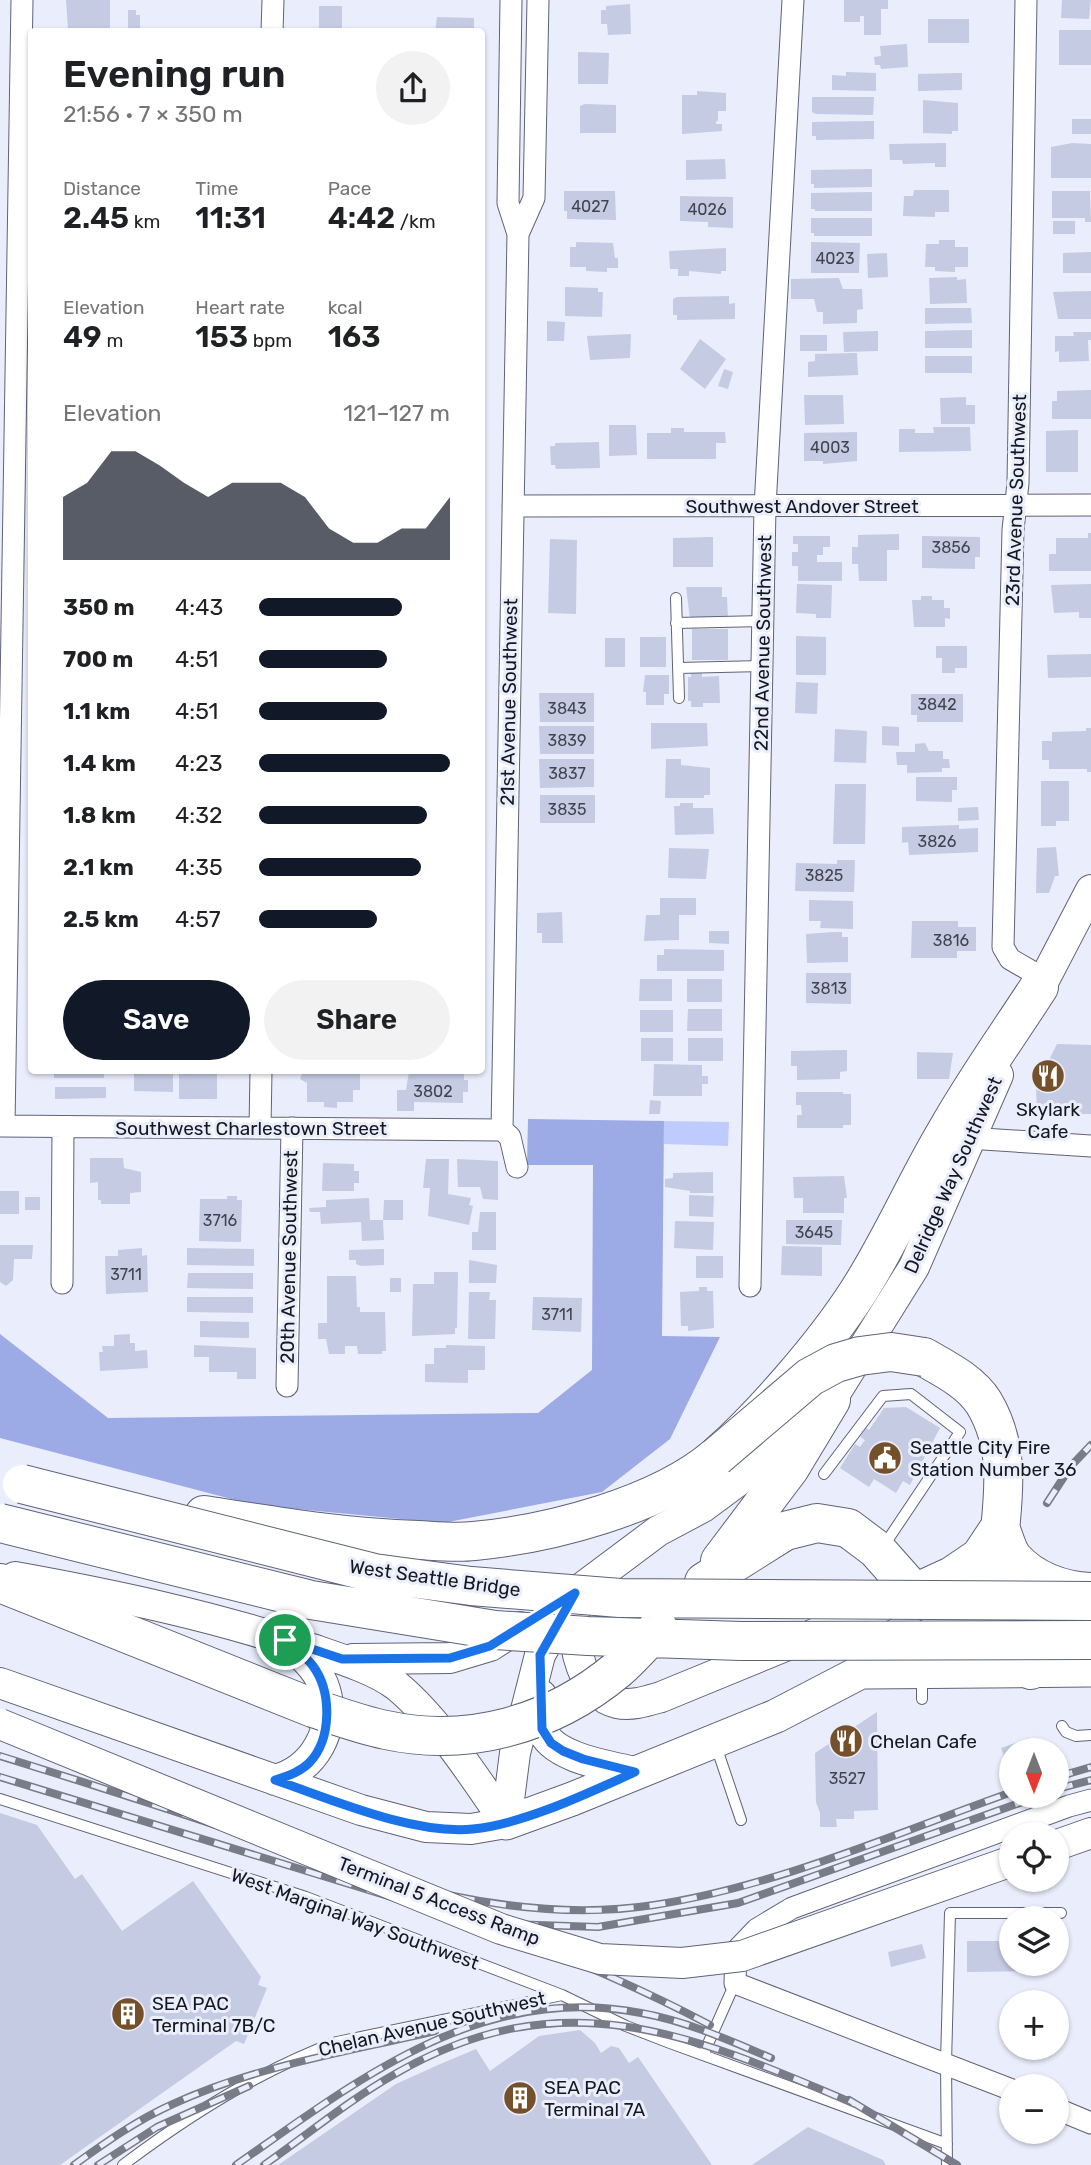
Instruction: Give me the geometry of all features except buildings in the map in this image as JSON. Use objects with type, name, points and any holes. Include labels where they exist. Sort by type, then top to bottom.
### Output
[{"type":"highway","points":[[716,1457],[774,1397],[825,1337],[857,1293],[946,1131],[1041,983]]},
{"type":"highway","points":[[11,1481],[320,1533],[389,1539],[471,1541],[548,1531],[606,1513],[672,1485],[716,1457],[810,1377],[836,1363],[860,1356],[891,1352],[924,1357],[967,1385],[982,1401],[995,1426],[1002,1453],[1005,1487],[994,1577],[987,1596],[958,1622]]},
{"type":"highway","points":[[0,1583],[313,1708],[386,1730],[451,1738],[511,1727],[536,1719],[579,1697],[617,1669],[704,1582],[748,1543],[831,1400]]},
{"type":"highway","name":"West Seattle Bridge","points":[[11,1481],[374,1573],[471,1586],[620,1598],[1091,1601]]},
{"type":"highway","points":[[0,1523],[311,1601],[495,1630],[741,1641],[1091,1640]]},
{"type":"highway","points":[[748,1543],[817,1523],[848,1528],[880,1553],[915,1594],[1031,1670]]},
{"type":"highway","points":[[1000,1527],[1011,1556],[1030,1574],[1059,1588],[1091,1592]]},
{"type":"highway","points":[[915,1594],[952,1576],[980,1557],[1000,1527]]},
{"type":"highway","points":[[814,1600],[1005,1580],[1091,1575]]},
{"type":"main road","name":"Delridge Way Southwest","points":[[506,1822],[515,1753],[540,1655],[575,1593],[658,1531],[703,1507],[753,1470],[831,1400],[914,1268],[968,1138],[1041,983],[1091,890]]},
{"type":"main road","points":[[0,1575],[122,1597],[285,1640],[342,1659],[395,1684],[428,1716],[506,1822]]},
{"type":"main road","points":[[575,1593],[576,1644],[585,1675],[603,1696],[618,1703],[636,1703],[661,1697],[915,1594]]},
{"type":"main road","points":[[342,1659],[450,1658],[490,1646],[575,1593]]},
{"type":"main road","points":[[0,1683],[361,1810],[426,1827],[471,1829],[506,1822],[572,1799],[776,1716],[958,1622],[1091,1620]]},
{"type":"main road","points":[[275,1780],[288,1776],[309,1763],[322,1743],[327,1715],[325,1690],[313,1666],[285,1640]]},
{"type":"main road","points":[[540,1655],[542,1729],[551,1743],[583,1759],[635,1772]]},
{"type":"main road","points":[[862,1672],[922,1686],[1031,1670],[1091,1670]]},
{"type":"main road","name":"Terminal 5 Access Ramp","points":[[0,1724],[501,1929],[600,1959],[682,1963],[742,1956],[999,1866]]},
{"type":"main road","points":[[1069,1840],[1091,1833]]},
{"type":"street","points":[[2,1126],[22,0]]},
{"type":"street","points":[[272,28],[273,0]]},
{"type":"street","name":"21st Avenue Southwest","points":[[511,0],[508,203],[517,234],[502,1130],[510,1138],[517,1167]]},
{"type":"street","name":"21st Avenue Southwest","points":[[517,234],[534,198],[538,0]]},
{"type":"street","name":"22nd Avenue Southwest","points":[[750,1286],[765,507],[793,0]]},
{"type":"street","name":"23rd Avenue Southwest","points":[[1026,0],[1016,505],[1003,939],[1007,956],[1041,983]]},
{"type":"street","name":"Southwest Andover Street","points":[[513,506],[1091,505]]},
{"type":"street","points":[[261,1074],[261,1128]]},
{"type":"street","name":"Southwest Charlestown Street","points":[[2,1126],[502,1130]]},
{"type":"street","points":[[62,1283],[63,1127]]},
{"type":"street","name":"20th Avenue Southwest","points":[[287,1386],[292,1128]]},
{"type":"street","points":[[968,1138],[1091,1146]]},
{"type":"street","points":[[999,2085],[735,1983],[736,1951],[757,1929],[792,1908],[934,1854],[1091,1800]]},
{"type":"street","points":[[1069,2114],[1091,2123]]},
{"type":"lane","points":[[676,598],[679,698]]},
{"type":"lane","points":[[676,623],[763,621]]},
{"type":"lane","points":[[678,668],[762,666]]},
{"type":"lane","points":[[824,1474],[883,1396],[911,1394],[960,1432],[880,1553]]},
{"type":"lane","points":[[1062,1726],[1066,1732],[1076,1736],[1091,1735]]},
{"type":"lane","points":[[714,1741],[741,1820]]},
{"type":"lane","name":"West Marginal Way Southwest","points":[[0,1799],[306,1897],[562,1995],[626,2026],[947,2144]]},
{"type":"lane","points":[[947,2165],[946,2063],[950,1913],[999,1913]]},
{"type":"lane","points":[[703,2055],[735,1983]]},
{"type":"lane","name":"Chelan Avenue Southwest","points":[[123,2165],[225,2095],[310,2051],[337,2042],[562,1995]]},
{"type":"shaded area","points":[[528,1119],[664,1121],[662,1336],[720,1337],[670,1439],[602,1492],[443,1523],[254,1505],[0,1438],[0,1334],[108,1418],[538,1413],[592,1370],[593,1165],[527,1165]]},
{"type":"shaded area","points":[[664,1121],[729,1122],[728,1146],[664,1144]]},
{"type":"railway","points":[[1047,1503],[1071,1466],[1091,1445]]},
{"type":"railway","points":[[0,1756],[399,1883],[500,1904],[551,1909],[602,1910],[654,1905],[744,1886],[835,1857],[999,1797]]},
{"type":"railway","points":[[1069,1773],[1091,1767]]},
{"type":"railway","points":[[0,1777],[476,1923],[598,1927],[738,1903],[1005,1808]]},
{"type":"railway","points":[[1069,1786],[1091,1780]]},
{"type":"railway","points":[[489,1928],[601,1973],[710,2025]]},
{"type":"railway","points":[[236,2165],[376,2071],[424,2046],[475,2025],[527,2012],[583,2007],[658,2016],[691,2026],[771,2058]]},
{"type":"railway","points":[[264,2165],[345,2106],[395,2074],[456,2045],[515,2028],[572,2023],[627,2027],[683,2039],[738,2057],[855,2104]]},
{"type":"railway","points":[[74,2165],[147,2117],[204,2091],[302,2061],[435,2031]]},
{"type":"railway","points":[[98,2165],[157,2127],[249,2086]]},
{"type":"railway","points":[[849,2100],[957,2165]]},
{"type":"place","name":"Skylark Cafe","points":[[1048,1076]]},
{"type":"place","name":"Seattle City Fire Station Number 36","points":[[885,1458]]},
{"type":"place","name":"Chelan Cafe","points":[[846,1741]]},
{"type":"place","name":"SEA PAC Terminal 7B/C","points":[[128,2014]]},
{"type":"place","name":"SEA PAC Terminal 7A","points":[[520,2098]]},
{"type":"route","points":[[575,1593],[540,1655],[542,1729],[551,1743],[563,1751],[635,1772],[572,1799],[506,1822],[471,1829],[426,1827],[361,1810],[275,1780],[288,1776],[309,1763],[322,1743],[327,1715],[325,1690],[313,1666],[285,1640],[342,1659],[450,1658],[490,1646],[575,1593]]}]
